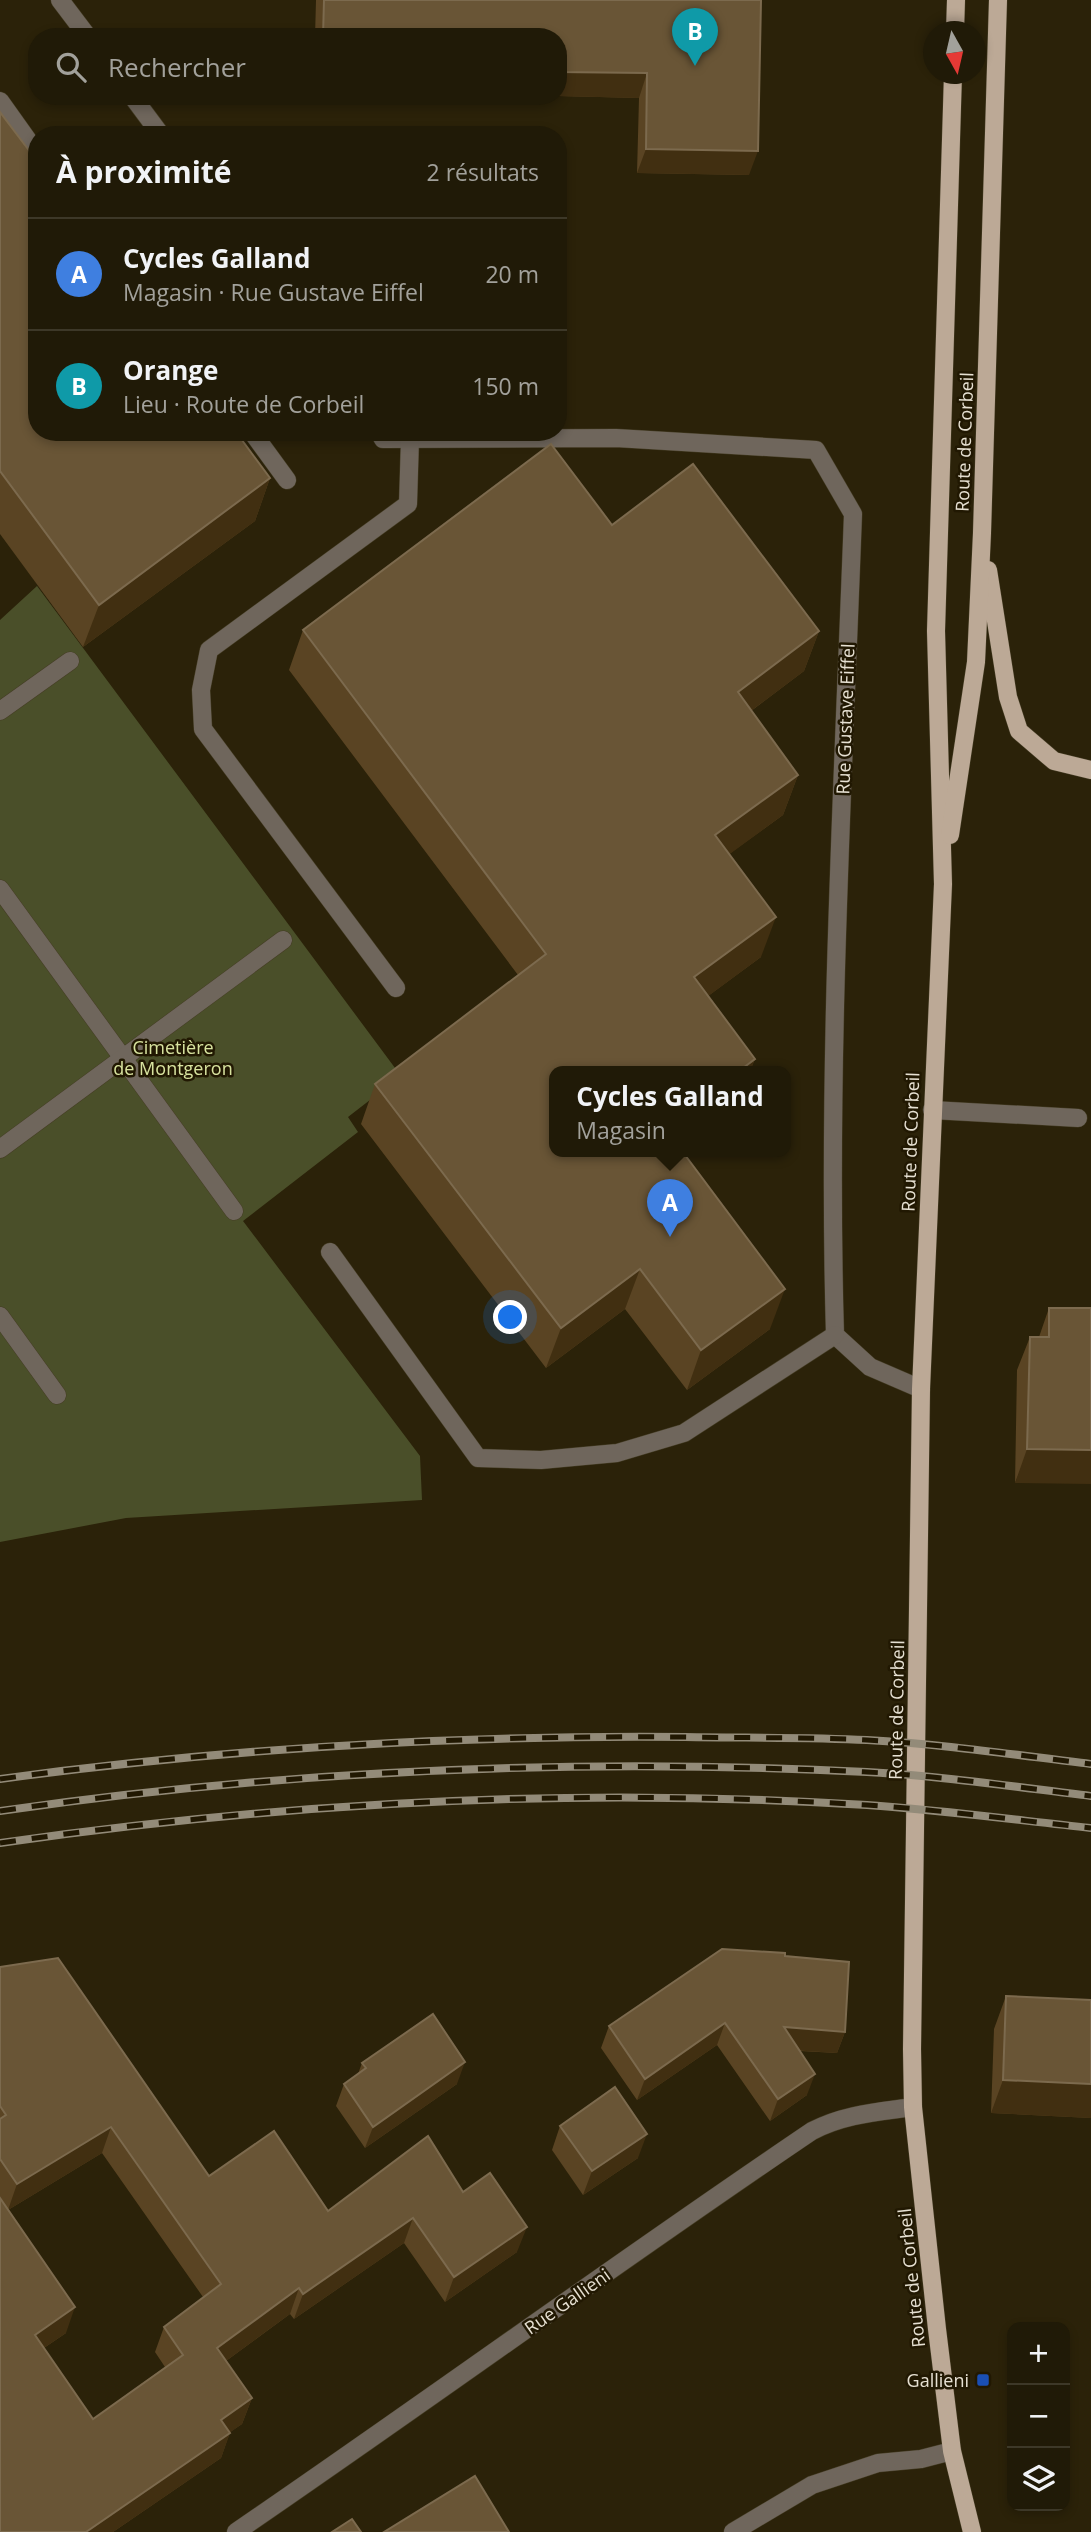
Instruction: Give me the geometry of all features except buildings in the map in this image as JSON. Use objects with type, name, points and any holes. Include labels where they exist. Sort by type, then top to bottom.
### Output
[{"type":"main road","points":[[955,21],[956,0]]},
{"type":"main road","name":"Route de Corbeil","points":[[943,884],[976,662],[998,0]]},
{"type":"main road","name":"Route de Corbeil","points":[[953,84],[936,631],[943,884],[921,1390],[912,2023],[914,2107],[952,2451],[972,2532]]},
{"type":"main road","points":[[982,533],[1008,697],[1019,731],[1054,761],[1091,770]]},
{"type":"street","points":[[60,0],[81,28]]},
{"type":"street","points":[[0,101],[28,140]]},
{"type":"street","points":[[139,105],[154,126]]},
{"type":"street","name":"Rue Gustave Eiffel","points":[[567,438],[616,438],[816,450],[853,514],[836,968],[833,1267],[835,1335]]},
{"type":"street","points":[[259,441],[287,480]]},
{"type":"street","points":[[396,988],[203,729],[201,690],[209,650],[408,504],[410,441]]},
{"type":"street","points":[[0,711],[70,660]]},
{"type":"street","points":[[0,889],[234,1211]]},
{"type":"street","points":[[0,1149],[284,940]]},
{"type":"street","points":[[932,1110],[1078,1118]]},
{"type":"street","points":[[330,1252],[478,1458],[541,1460],[617,1453],[684,1433],[835,1335],[870,1367],[921,1390]]},
{"type":"street","points":[[0,1316],[57,1395]]},
{"type":"street","name":"Rue Gallieni","points":[[236,2532],[812,2131],[842,2118],[914,2107]]},
{"type":"street","points":[[733,2532],[812,2485],[878,2463],[921,2459],[952,2451]]},
{"type":"green space","name":"Cimetière de Montgeron","points":[[37,586],[401,1076],[348,1117],[358,1132],[243,1221],[420,1456],[422,1500],[126,1518],[0,1542],[0,620]]},
{"type":"railway","points":[[0,1779],[257,1752],[513,1738],[867,1740],[1091,1764]]},
{"type":"railway","points":[[0,1811],[108,1797],[324,1777],[541,1767],[650,1766],[867,1772],[1091,1796]]},
{"type":"railway","points":[[0,1843],[215,1817],[324,1808],[541,1798],[759,1800],[867,1805],[1091,1828]]},
{"type":"place","name":"Orange","points":[[695,66]]},
{"type":"place","name":"Cycles Galland","points":[[670,1237]]},
{"type":"place","name":"Gallieni","points":[[983,2380]]}]
